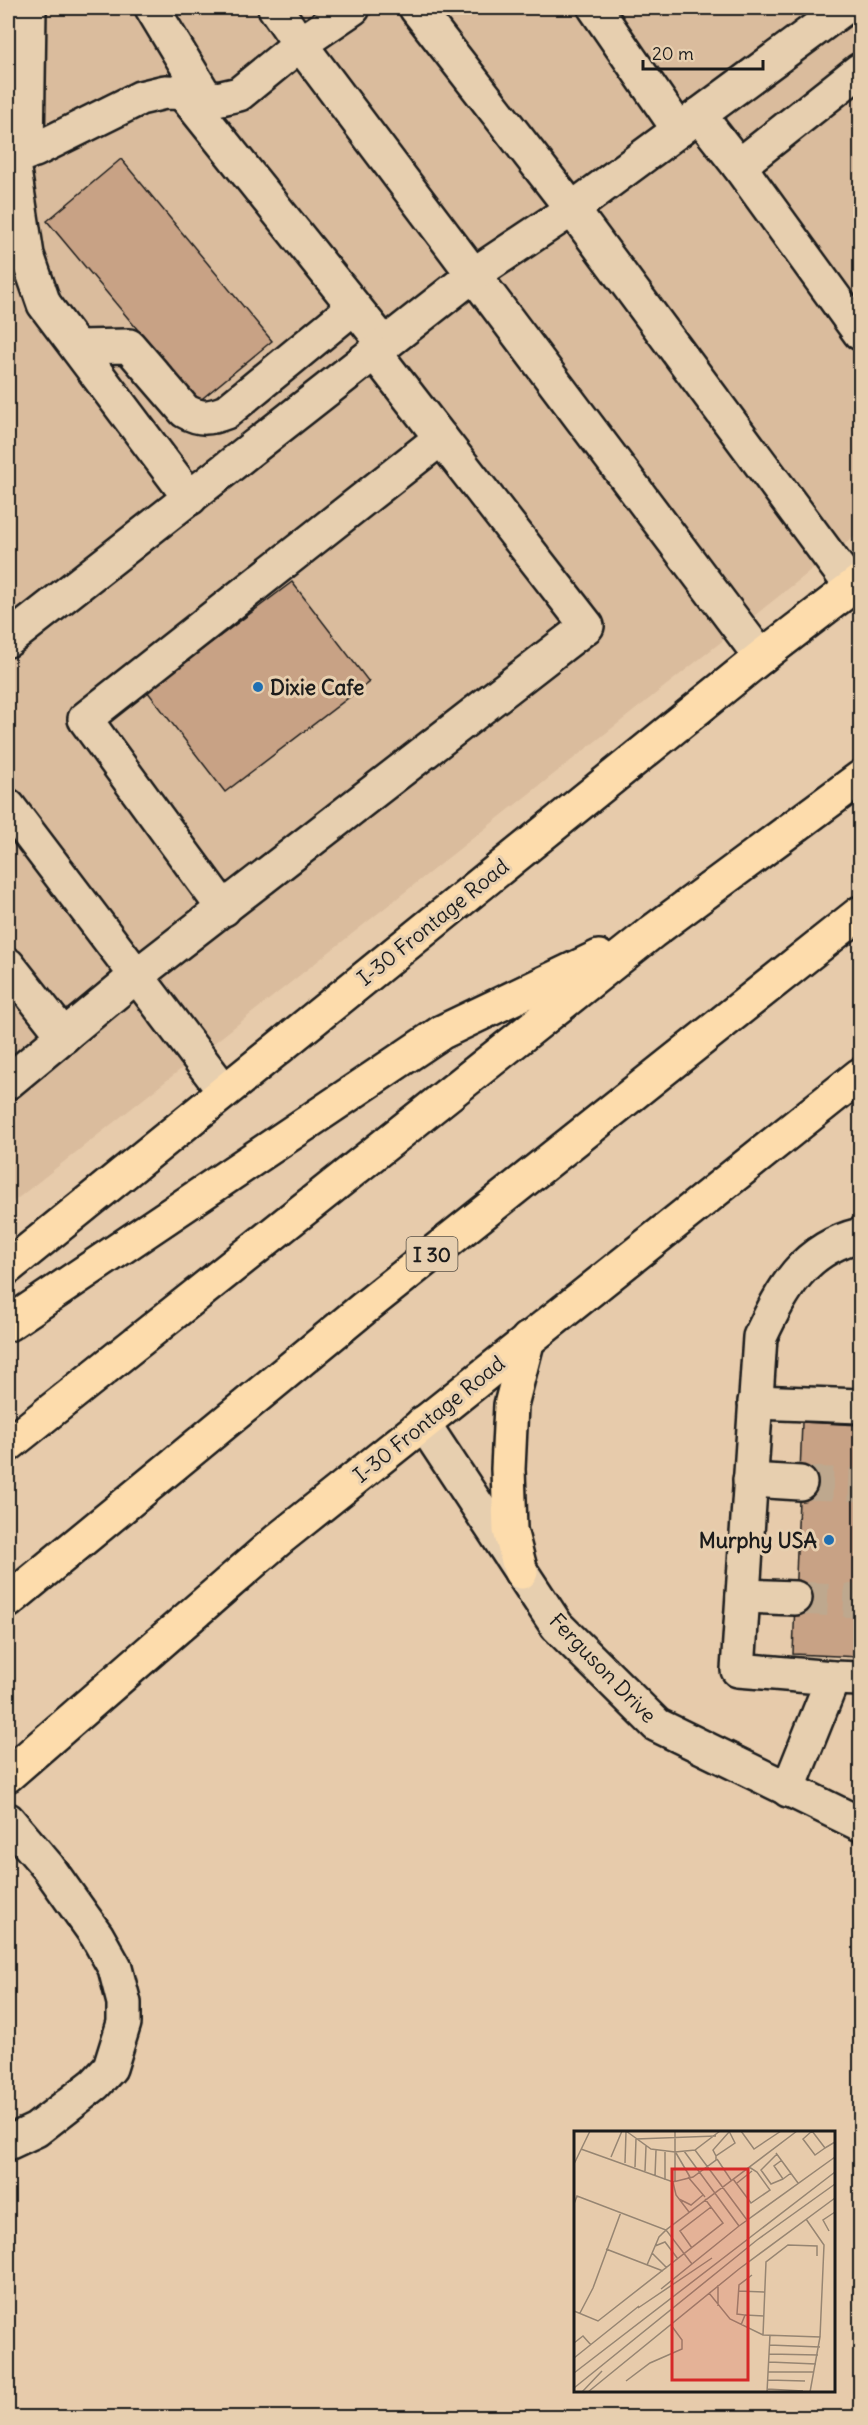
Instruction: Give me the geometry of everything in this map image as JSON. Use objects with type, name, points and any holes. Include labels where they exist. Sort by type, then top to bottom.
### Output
[{"type":"main road","name":"I-30 Frontage Road","points":[[8,1267],[761,657],[856,584]]},
{"type":"main road","points":[[8,1445],[652,932],[861,778]]},
{"type":"main road","name":"I 30","points":[[8,1601],[364,1308],[861,913]]},
{"type":"main road","points":[[8,1324],[442,1032],[652,932]]},
{"type":"main road","name":"I-30 Frontage Road","points":[[8,1775],[279,1539],[861,1075]]},
{"type":"main road","points":[[521,1572],[510,1530],[508,1469],[511,1405],[528,1339]]},
{"type":"street","points":[[29,8],[16,155],[27,255],[44,304],[190,498]]},
{"type":"street","points":[[8,1082],[136,976],[587,626],[441,438],[354,307],[194,94],[152,8]]},
{"type":"street","points":[[275,8],[761,657]]},
{"type":"street","points":[[16,155],[140,98],[165,92],[194,94],[217,99],[239,94],[300,44],[353,8]]},
{"type":"street","points":[[416,8],[572,209],[856,584]]},
{"type":"street","points":[[595,8],[689,122],[739,166],[861,333]]},
{"type":"street","points":[[8,640],[473,275],[572,209],[844,8]]},
{"type":"street","points":[[739,166],[861,70]]},
{"type":"street","points":[[77,347],[129,346],[185,411],[197,418],[209,418],[226,412],[354,307]]},
{"type":"street","points":[[224,909],[85,719],[441,438]]},
{"type":"street","points":[[8,806],[224,1091]]},
{"type":"street","points":[[8,964],[64,1035]]},
{"type":"street","points":[[788,1790],[847,1678],[738,1670],[760,1337],[783,1289],[812,1257],[851,1237],[861,1235]]},
{"type":"street","points":[[755,1402],[861,1406]]},
{"type":"street","name":"Ferguson Drive","points":[[423,1423],[557,1626],[657,1725],[861,1824]]},
{"type":"street","points":[[750,1480],[800,1483]]},
{"type":"street","points":[[743,1596],[795,1598]]},
{"type":"street","points":[[8,1820],[48,1867],[97,1936],[115,1968],[124,2003],[124,2023],[110,2068],[95,2084],[36,2130],[8,2143]]},
{"type":"shaded area","points":[[8,8],[860,8],[860,532],[8,1206]]},
{"type":"building","points":[[121,159],[272,341],[198,402],[47,221]]},
{"type":"building","name":"Dixie Cafe","points":[[292,582],[369,682],[225,792],[147,691]]},
{"type":"building","name":"Murphy USA","points":[[802,1422],[860,1425],[860,1657],[793,1654]]},
{"type":"tunnel","points":[[800,1483],[860,1485]]},
{"type":"tunnel","points":[[795,1598],[860,1601]]},
{"type":"place","name":"Dixie Cafe","points":[[258,687]]},
{"type":"place","name":"Murphy USA","points":[[829,1540]]}]
